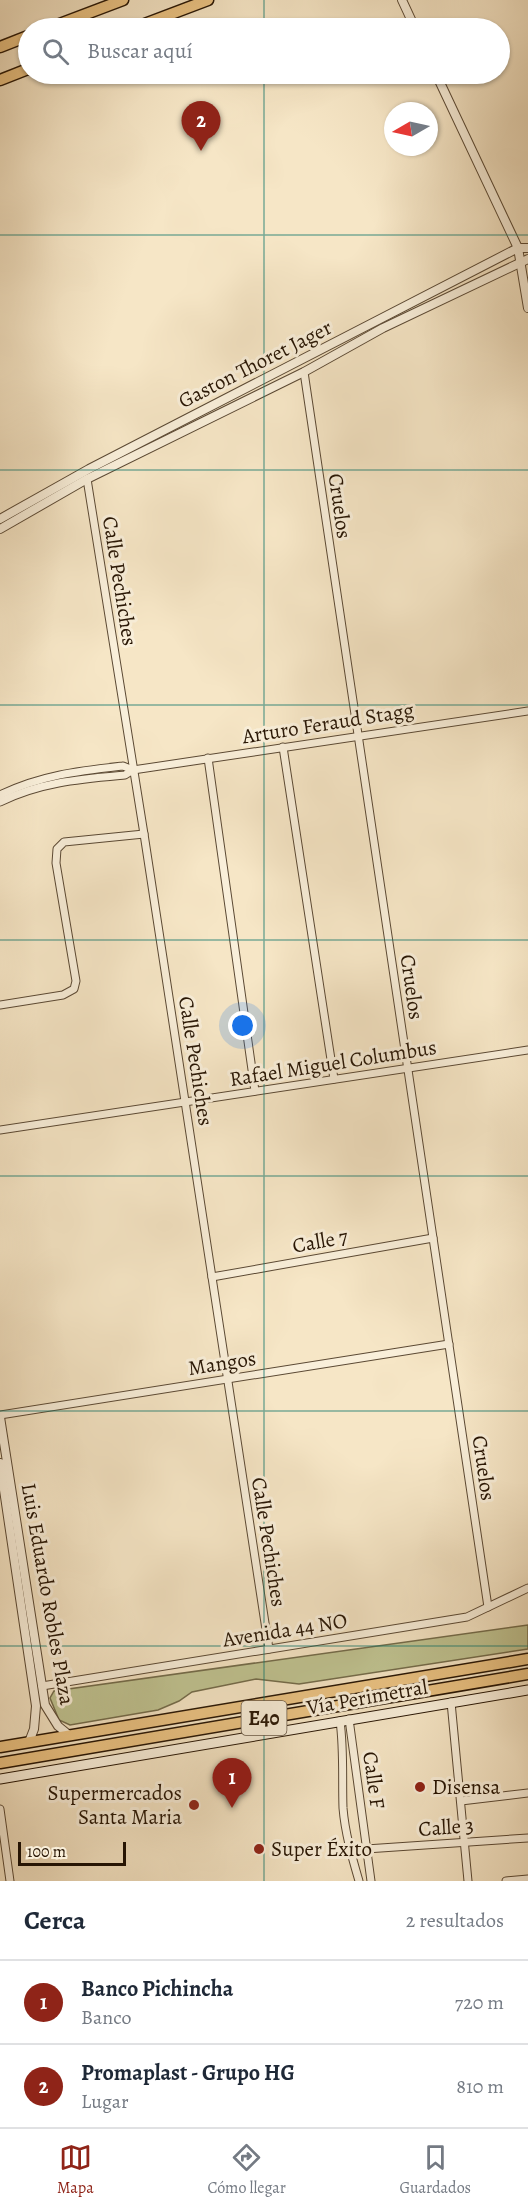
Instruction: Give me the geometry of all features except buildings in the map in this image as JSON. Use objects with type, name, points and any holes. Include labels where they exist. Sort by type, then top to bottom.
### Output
[{"type":"main road","points":[[75,18],[121,0]]},
{"type":"main road","points":[[160,18],[208,0]]},
{"type":"main road","points":[[0,47],[18,40]]},
{"type":"main road","points":[[0,80],[18,73]]},
{"type":"main road","name":"Vía Perimetral","points":[[0,1747],[528,1659]]},
{"type":"main road","name":"Vía Perimetral","points":[[0,1763],[528,1674]]},
{"type":"main road","name":"Vía Perimetral","points":[[0,1779],[195,1748],[344,1720],[528,1690]]},
{"type":"street","points":[[402,0],[410,18]]},
{"type":"street","points":[[441,84],[523,248],[528,308]]},
{"type":"street","name":"Gaston Thoret Jager","points":[[0,519],[89,469],[523,248]]},
{"type":"street","name":"Gaston Thoret Jager","points":[[0,529],[87,479],[304,372],[383,328],[525,259]]},
{"type":"street","name":"Cruelos","points":[[304,372],[488,1607]]},
{"type":"street","name":"Calle Pechiches","points":[[87,479],[269,1649]]},
{"type":"street","name":"Arturo Feraud Stagg","points":[[0,802],[46,784],[125,775],[133,770],[208,758],[528,711]]},
{"type":"street","points":[[283,747],[334,1079]]},
{"type":"street","points":[[208,758],[255,1091]]},
{"type":"street","name":"Arturo Feraud Stagg","points":[[0,795],[57,774],[123,766],[133,770]]},
{"type":"street","points":[[0,1005],[63,995],[74,990],[76,981],[56,863],[57,849],[64,842],[144,834]]},
{"type":"street","name":"Rafael Miguel Columbus","points":[[0,1130],[528,1050]]},
{"type":"street","name":"Calle 7","points":[[212,1277],[433,1238]]},
{"type":"street","name":"Mangos","points":[[0,1416],[449,1344]]},
{"type":"street","name":"Luis Eduardo Robles Plaza","points":[[0,1416],[45,1705],[51,1717],[69,1735]]},
{"type":"street","name":"Luis Eduardo Robles Plaza","points":[[0,1463],[36,1706],[34,1729],[29,1742]]},
{"type":"street","name":"Avenida 44 NO","points":[[42,1686],[467,1617],[528,1588]]},
{"type":"street","points":[[451,1702],[468,1881]]},
{"type":"street","name":"Calle F","points":[[344,1720],[370,1881]]},
{"type":"street","name":"Calle F","points":[[344,1720],[344,1808],[348,1842],[359,1881]]},
{"type":"street","points":[[461,1801],[528,1793]]},
{"type":"street","points":[[0,1809],[10,1881]]},
{"type":"street","name":"Calle 3","points":[[366,1849],[528,1838]]},
{"type":"street","points":[[506,1881],[528,1879]]},
{"type":"green space","points":[[528,1625],[528,1649],[299,1684],[256,1679],[192,1692],[179,1701],[158,1710],[70,1725],[59,1720],[50,1698],[54,1691]]},
{"type":"place","name":"Promaplast - Grupo HG","points":[[201,151]]},
{"type":"place","name":"Disensa","points":[[420,1787]]},
{"type":"place","name":"Supermercados Santa Maria","points":[[194,1805]]},
{"type":"place","name":"Banco Pichincha","points":[[232,1808]]},
{"type":"place","name":"Super Éxito","points":[[259,1849]]}]
